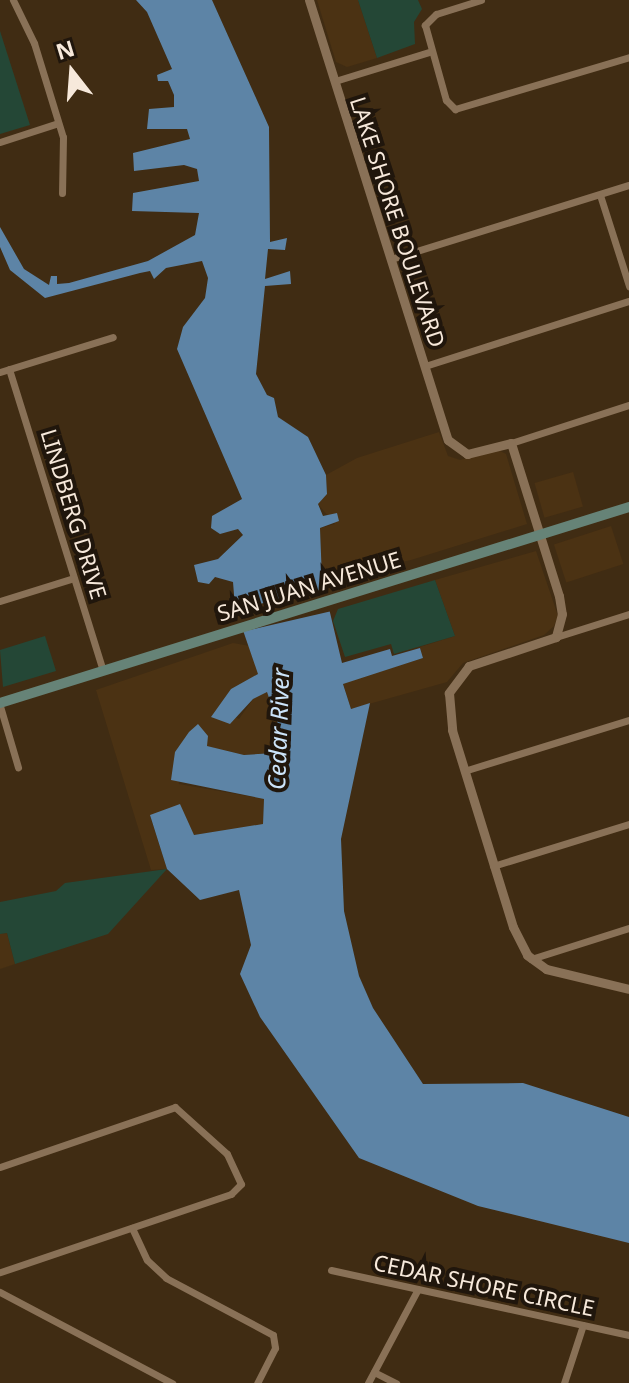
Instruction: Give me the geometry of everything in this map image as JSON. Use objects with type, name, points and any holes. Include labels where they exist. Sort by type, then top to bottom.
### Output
[{"type":"main road","name":"SAN JUAN AVENUE","points":[[0,704],[629,507]]},
{"type":"street","points":[[13,0],[34,43],[65,147],[62,193]]},
{"type":"street","name":"LAKE SHORE BOULEVARD","points":[[309,0],[448,440],[458,452],[511,443]]},
{"type":"street","points":[[481,0],[427,21],[429,52],[446,100],[455,109],[629,57]]},
{"type":"street","points":[[335,81],[429,52]]},
{"type":"street","points":[[0,142],[58,123]]},
{"type":"street","points":[[391,259],[629,185]]},
{"type":"street","points":[[600,195],[629,286]]},
{"type":"street","points":[[425,366],[629,301]]},
{"type":"street","points":[[0,372],[113,337]]},
{"type":"street","name":"LINDBERG DRIVE","points":[[9,369],[103,671]]},
{"type":"street","points":[[556,637],[562,614],[511,443],[629,405]]},
{"type":"street","points":[[0,601],[74,578]]},
{"type":"street","points":[[629,614],[479,661],[453,683],[448,714],[517,937],[531,959],[559,973],[629,989]]},
{"type":"street","points":[[0,704],[18,767]]},
{"type":"street","points":[[464,771],[629,720]]},
{"type":"street","points":[[493,866],[629,824]]},
{"type":"street","points":[[531,959],[629,928]]},
{"type":"street","points":[[0,1167],[175,1107],[227,1154],[241,1184],[231,1194],[0,1272]]},
{"type":"street","points":[[132,1228],[147,1260],[166,1278],[273,1335],[275,1348],[257,1383]]},
{"type":"street","name":"CEDAR SHORE CIRCLE","points":[[331,1270],[629,1335]]},
{"type":"street","points":[[368,1383],[418,1289]]},
{"type":"street","points":[[0,1292],[172,1383]]},
{"type":"street","points":[[564,1383],[583,1325]]},
{"type":"street","points":[[374,1372],[396,1383]]},
{"type":"shaded area","points":[[317,0],[358,0],[377,58],[347,67],[336,62]]},
{"type":"shaded area","points":[[439,432],[448,456],[460,460],[498,450],[506,454],[527,524],[411,560],[322,579],[320,528],[335,524],[317,503],[327,494],[326,475],[357,458]]},
{"type":"shaded area","points":[[573,472],[583,507],[544,518],[535,483]]},
{"type":"shaded area","points":[[611,526],[623,564],[566,583],[554,545]]},
{"type":"shaded area","points":[[536,551],[558,616],[554,626],[544,635],[463,663],[447,682],[351,709],[343,683],[423,658],[420,647],[455,636],[435,580]]},
{"type":"shaded area","points":[[233,643],[250,646],[259,674],[231,689],[219,710],[239,719],[253,699],[267,692],[280,730],[274,753],[244,755],[206,746],[193,730],[175,752],[179,784],[264,799],[263,825],[194,835],[150,816],[167,869],[151,870],[96,690]]},
{"type":"shaded area","points":[[7,933],[15,964],[0,969],[0,934]]},
{"type":"green space","points":[[358,0],[418,0],[422,9],[414,22],[415,44],[377,58]]},
{"type":"green space","points":[[0,31],[30,125],[0,134]]},
{"type":"green space","points":[[435,580],[455,636],[394,654],[391,644],[345,657],[333,621],[338,609]]},
{"type":"green space","points":[[45,636],[56,671],[3,687],[0,650]]},
{"type":"green space","points":[[167,869],[108,934],[15,964],[7,933],[0,934],[0,902],[56,891],[65,883]]},
{"type":"water","points":[[136,0],[212,0],[269,127],[270,242],[287,238],[285,250],[268,249],[265,279],[290,271],[291,284],[265,286],[256,374],[267,395],[274,398],[278,417],[308,437],[326,475],[327,494],[318,504],[323,516],[337,513],[339,521],[320,528],[322,579],[342,663],[390,649],[392,656],[420,648],[423,658],[343,684],[351,709],[370,703],[341,839],[344,911],[359,976],[373,1008],[423,1084],[523,1083],[629,1117],[629,1243],[478,1206],[359,1158],[260,1017],[240,974],[251,945],[239,890],[200,900],[167,869],[150,815],[180,804],[194,835],[263,824],[264,799],[171,780],[175,752],[189,732],[198,724],[208,736],[207,746],[244,755],[274,753],[280,730],[267,692],[253,699],[230,724],[211,717],[231,689],[258,674],[235,607],[233,582],[215,577],[209,584],[198,582],[194,565],[218,559],[243,535],[238,529],[220,534],[211,528],[212,516],[242,499],[177,349],[183,327],[205,298],[208,278],[202,261],[166,268],[154,279],[150,271],[45,298],[10,270],[0,247],[0,227],[24,269],[49,285],[51,276],[57,276],[57,284],[69,283],[148,261],[195,235],[199,213],[132,211],[133,193],[199,181],[197,169],[184,165],[134,171],[133,153],[190,139],[187,129],[147,129],[149,109],[174,107],[174,95],[168,81],[158,81],[157,75],[172,69],[147,12]]},
{"type":"pier","points":[[329,588],[334,610],[237,633],[232,610]]},
{"type":"water label","name":"Cedar River","points":[[278,729]]}]
